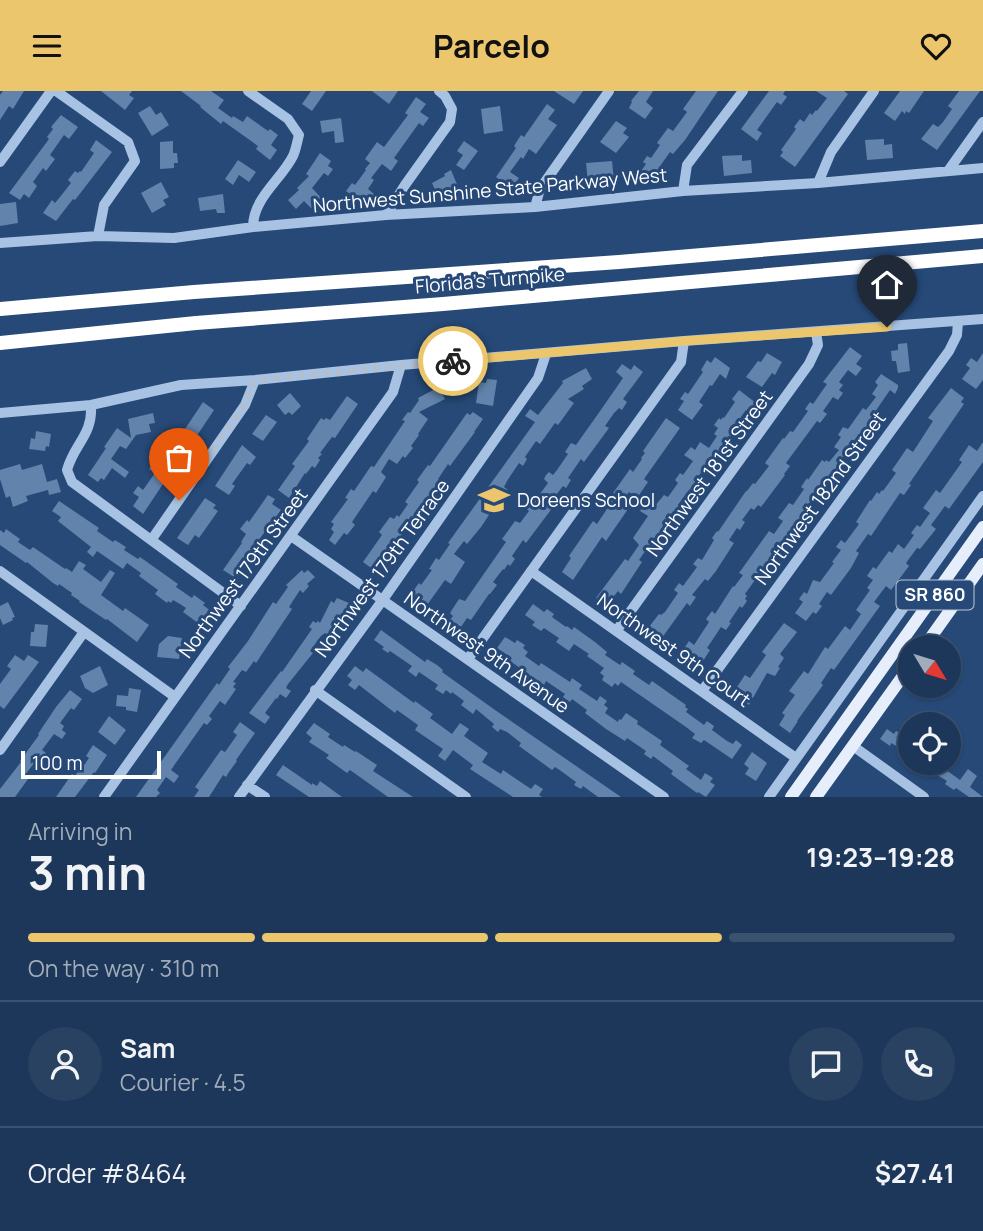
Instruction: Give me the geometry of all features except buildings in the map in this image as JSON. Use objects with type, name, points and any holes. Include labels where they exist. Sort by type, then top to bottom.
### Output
[{"type":"highway","name":"Florida's Turnpike","points":[[0,309],[207,291],[619,262],[983,231]]},
{"type":"highway","name":"Florida's Turnpike","points":[[0,344],[196,323],[983,256]]},
{"type":"main road","name":"SR 860","points":[[791,797],[983,527]]},
{"type":"main road","name":"SR 860","points":[[932,635],[983,564]]},
{"type":"main road","points":[[816,797],[898,683]]},
{"type":"main road","points":[[853,746],[849,732],[857,704]]},
{"type":"street","points":[[0,162],[53,91],[128,142],[135,161],[104,205],[98,236]]},
{"type":"street","points":[[248,91],[289,119],[299,135],[294,156],[258,205],[253,227]]},
{"type":"street","points":[[386,215],[450,122],[452,109],[439,91]]},
{"type":"street","points":[[535,207],[540,189],[609,91]]},
{"type":"street","points":[[683,191],[687,165],[743,91]]},
{"type":"street","points":[[818,183],[831,152],[874,91]]},
{"type":"street","points":[[948,171],[983,122]]},
{"type":"street","name":"Northwest Sunshine State Parkway West","points":[[0,243],[98,236],[174,238],[253,227],[386,215],[535,207],[683,191],[818,183],[983,168]]},
{"type":"street","points":[[0,413],[90,405],[181,385],[684,341],[983,319]]},
{"type":"street","name":"Northwest 182nd Street","points":[[702,691],[949,351],[957,335],[958,322]]},
{"type":"street","name":"Northwest 181st Street","points":[[617,631],[809,364],[818,345],[816,332]]},
{"type":"street","points":[[468,659],[681,362],[684,341]]},
{"type":"street","name":"Northwest 179th Terrace","points":[[239,797],[382,601],[538,378],[545,354]]},
{"type":"street","name":"Northwest 179th Street","points":[[104,797],[393,393],[401,365]]},
{"type":"street","points":[[152,539],[244,405],[255,380]]},
{"type":"street","points":[[90,405],[92,419],[88,431],[70,459],[67,470],[72,482],[241,606]]},
{"type":"street","points":[[769,797],[983,496]]},
{"type":"street","name":"Northwest 9th Avenue","points":[[291,536],[664,797]]},
{"type":"street","points":[[0,571],[175,697]]},
{"type":"street","name":"Northwest 9th Court","points":[[531,571],[796,758]]},
{"type":"street","points":[[0,750],[84,632]]},
{"type":"street","points":[[315,690],[466,797]]},
{"type":"street","points":[[853,746],[924,797]]},
{"type":"street","points":[[247,785],[265,797]]},
{"type":"way so far","points":[[179,500],[244,405],[255,380],[453,361]]},
{"type":"place","name":"Doreens School","points":[[494,500]]},
{"type":"route","points":[[453,361],[887,327]]}]
